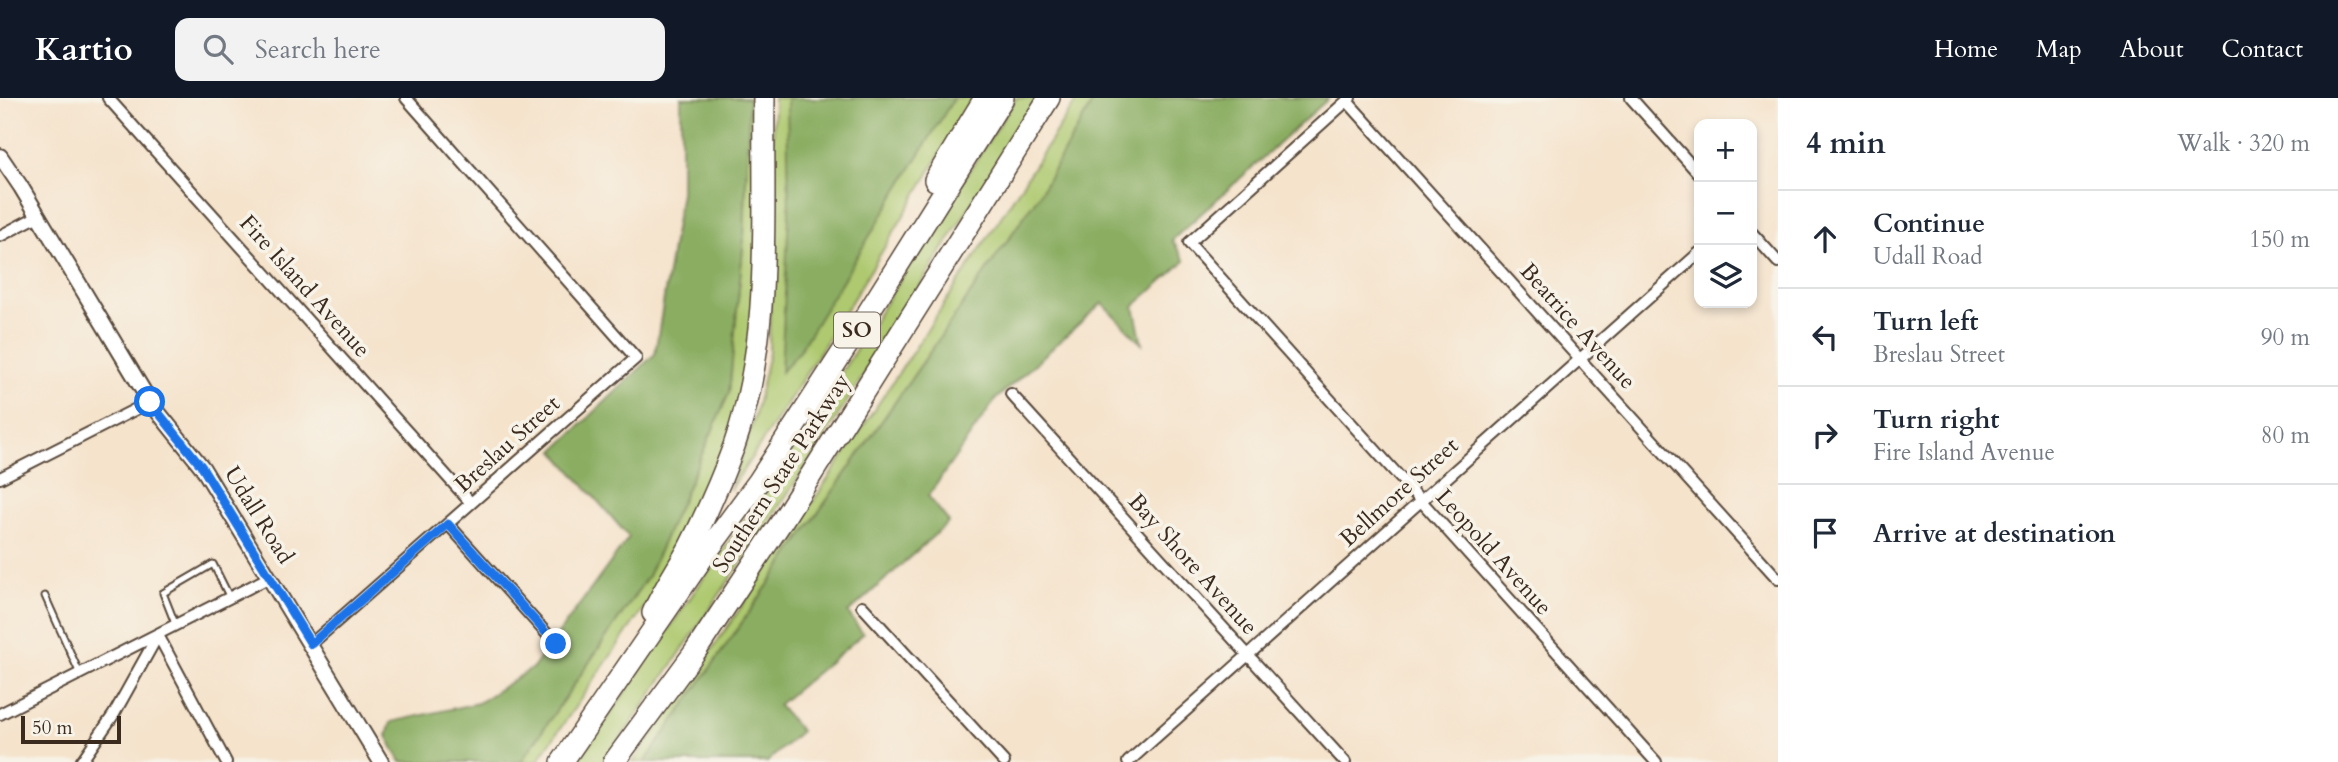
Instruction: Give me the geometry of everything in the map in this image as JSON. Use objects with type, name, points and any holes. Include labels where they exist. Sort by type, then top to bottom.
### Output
[{"type":"highway","points":[[621,679],[663,591],[709,506],[733,446],[749,392],[762,300],[764,98]]},
{"type":"highway","name":"Southern State Parkway","points":[[703,557],[750,475],[985,98]]},
{"type":"highway","name":"Southern State Parkway","points":[[562,762],[703,557],[759,481],[1003,98]]},
{"type":"highway","name":"Southern State Parkway","points":[[614,762],[695,652],[775,532],[1049,98]]},
{"type":"highway","points":[[1031,129],[1055,98]]},
{"type":"street","name":"Fire Island Avenue","points":[[108,98],[471,503]]},
{"type":"street","name":"Breslau Street","points":[[311,644],[636,358],[406,98]]},
{"type":"street","points":[[1631,98],[1694,168]]},
{"type":"street","name":"Leopold Avenue","points":[[1349,100],[1189,243],[1656,762]]},
{"type":"street","name":"Beatrice Avenue","points":[[1349,100],[1778,579]]},
{"type":"street","name":"Udall Road","points":[[0,156],[150,402],[202,467],[381,762]]},
{"type":"street","points":[[0,236],[38,216]]},
{"type":"street","points":[[1757,239],[1778,262]]},
{"type":"street","name":"Bellmore Street","points":[[1128,762],[1694,257]]},
{"type":"street","name":"Bay Shore Avenue","points":[[1011,394],[1345,762]]},
{"type":"street","points":[[0,478],[150,402]]},
{"type":"street","points":[[448,524],[556,644]]},
{"type":"street","points":[[0,714],[270,577]]},
{"type":"street","points":[[862,606],[1004,762]]},
{"type":"street","points":[[81,762],[114,714],[158,635]]},
{"type":"street","points":[[158,635],[226,762]]},
{"type":"lane","points":[[176,626],[163,593],[213,564],[230,598]]},
{"type":"lane","points":[[46,596],[80,674]]},
{"type":"green space","points":[[681,98],[749,98],[744,237],[729,393],[648,576],[521,762],[401,762],[387,736],[391,722],[478,703],[534,667],[629,537],[554,451],[655,354],[681,192]]},
{"type":"green space","points":[[749,98],[760,98],[753,364],[720,479],[670,570],[537,762],[521,762],[648,576],[729,393],[744,237]]},
{"type":"green space","points":[[774,98],[973,98],[855,296],[730,490],[755,415],[769,353]]},
{"type":"green space","points":[[787,98],[954,98],[798,353],[781,372],[789,213]]},
{"type":"green space","points":[[1016,98],[1038,98],[807,465],[604,762],[577,762],[790,453]]},
{"type":"green space","points":[[1078,98],[1095,98],[1039,195],[645,762],[633,762],[859,433]]},
{"type":"green space","points":[[1095,98],[1329,98],[1172,240],[1185,261],[1134,306],[1142,344],[1102,303],[996,399],[928,496],[949,522],[848,613],[863,634],[778,705],[801,731],[767,762],[645,762],[1039,195]]},
{"type":"route","points":[[150,402],[202,467],[311,644],[448,524],[556,644]]}]
